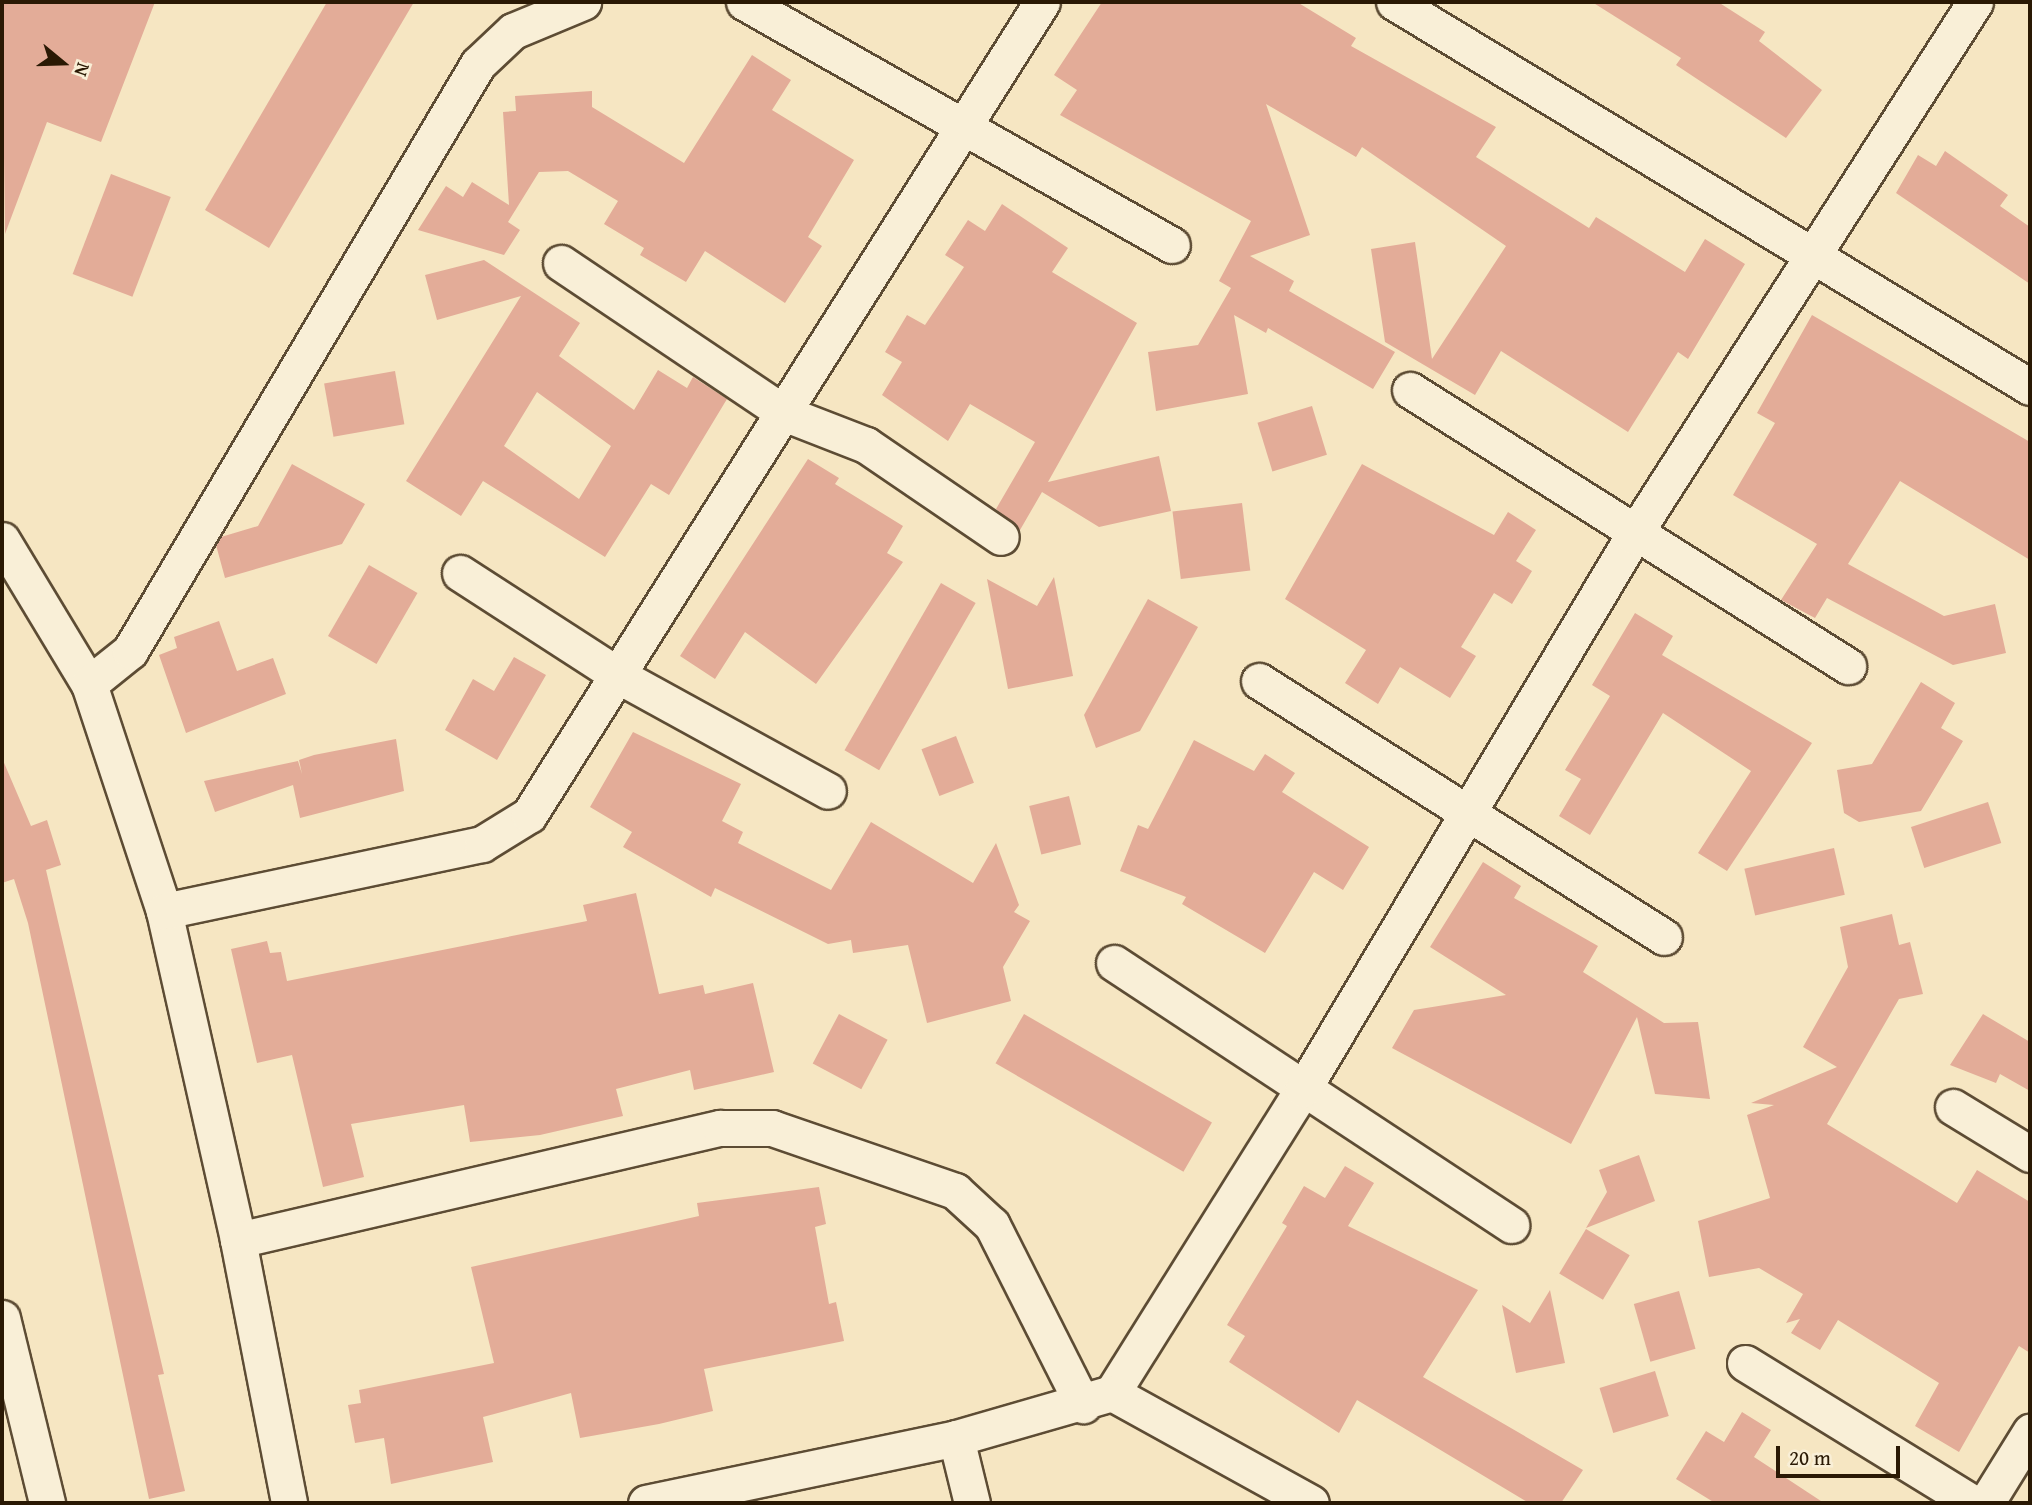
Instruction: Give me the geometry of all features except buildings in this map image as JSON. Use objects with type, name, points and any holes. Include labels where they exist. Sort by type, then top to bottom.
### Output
[{"type":"street","points":[[89,684],[130,651],[478,64],[513,31],[583,2]]},
{"type":"street","points":[[744,2],[1172,245]]},
{"type":"street","points":[[164,911],[482,844],[529,815],[621,677],[786,414],[960,125],[1042,2]]},
{"type":"street","points":[[1394,2],[2030,387]]},
{"type":"street","points":[[646,1503],[956,1438],[1097,1399],[1303,1089],[1633,536],[1975,2]]},
{"type":"street","points":[[561,263],[786,414],[866,445],[1001,537]]},
{"type":"street","points":[[1409,390],[1633,536],[1849,666]]},
{"type":"street","points":[[2,540],[89,684],[164,911],[238,1240],[289,1503]]},
{"type":"street","points":[[460,573],[621,677],[828,791]]},
{"type":"street","points":[[1259,681],[1471,811],[1664,937]]},
{"type":"street","points":[[1114,963],[1511,1225]]},
{"type":"street","points":[[1953,1107],[2030,1154]]},
{"type":"street","points":[[238,1240],[720,1128],[772,1128],[955,1191],[992,1225],[1097,1399],[1311,1503]]},
{"type":"street","points":[[2,1318],[47,1503]]},
{"type":"street","points":[[1745,1363],[1973,1503]]},
{"type":"street","points":[[1986,1503],[2030,1432]]},
{"type":"street","points":[[956,1438],[972,1503]]}]
